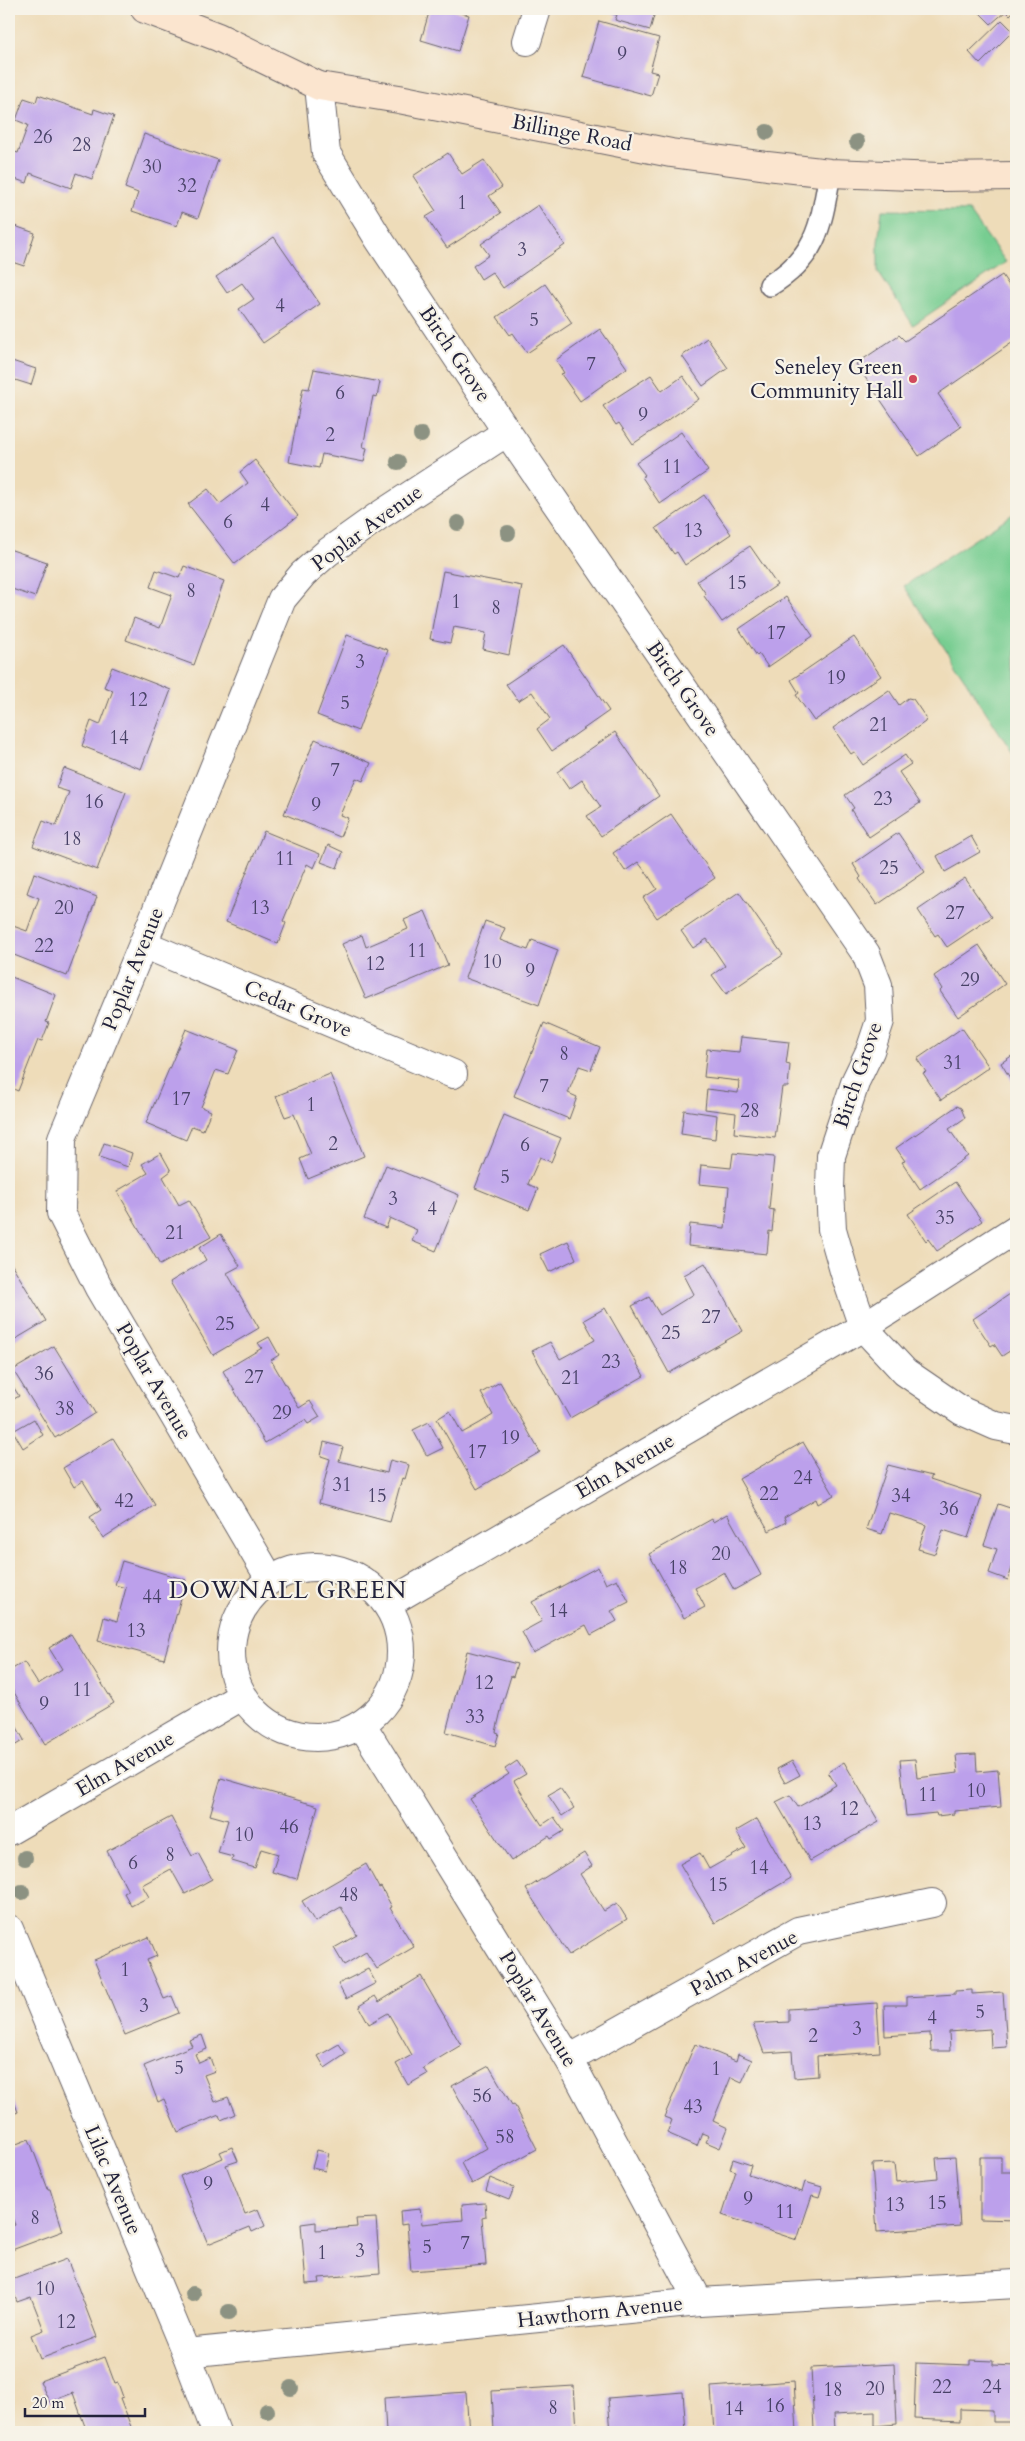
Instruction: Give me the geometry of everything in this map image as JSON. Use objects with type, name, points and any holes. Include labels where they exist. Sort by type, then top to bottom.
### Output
[{"type":"main road","name":"Billinge Road","points":[[145,9],[218,37],[319,86],[399,99],[671,153],[830,173],[940,177],[1016,176]]},
{"type":"street","points":[[528,41],[537,9]]},
{"type":"street","name":"Birch Grove","points":[[319,86],[326,153],[378,238],[507,432],[866,954],[878,985],[880,1021],[840,1124],[832,1156],[830,1189],[832,1229],[863,1327],[905,1372],[962,1411],[996,1426],[1016,1430]]},
{"type":"street","name":"Poplar Avenue","points":[[270,1579],[99,1288],[61,1213],[62,1138],[143,944],[282,599],[303,574],[328,552],[376,517],[507,432]]},
{"type":"street","name":"Cedar Grove","points":[[143,944],[453,1074]]},
{"type":"street","points":[[863,1327],[1016,1229]]},
{"type":"street","name":"Elm Avenue","points":[[387,1604],[863,1327]]},
{"type":"street","points":[[321,1566],[346,1572],[369,1585],[387,1604],[399,1629],[402,1656],[396,1682],[392,1690],[382,1706],[362,1725],[337,1735],[319,1737],[283,1732],[260,1717],[242,1696],[232,1671],[230,1645],[236,1619],[250,1596],[270,1579],[295,1568],[321,1566]]},
{"type":"street","name":"Elm Avenue","points":[[9,1832],[242,1696]]},
{"type":"street","name":"Poplar Avenue","points":[[362,1725],[569,2059],[699,2302]]},
{"type":"street","name":"Palm Avenue","points":[[569,2059],[798,1931],[932,1903]]},
{"type":"street","name":"Lilac Avenue","points":[[9,1928],[186,2353],[216,2432]]},
{"type":"street","name":"Hawthorn Avenue","points":[[186,2353],[699,2302],[1016,2284]]},
{"type":"lane","points":[[770,285],[786,275],[813,243],[822,222],[830,173]]},
{"type":"green space","points":[[882,210],[969,211],[1006,262],[913,325],[878,272],[878,242]]},
{"type":"green space","points":[[1016,512],[1016,758],[904,586]]},
{"type":"building","points":[[430,9],[448,9],[469,15],[458,51],[421,40]]},
{"type":"building","points":[[596,9],[666,9],[664,14],[655,12],[650,30],[615,20],[617,15]]},
{"type":"building","points":[[976,9],[1016,9],[1010,15],[1006,11],[991,24]]},
{"type":"building","points":[[1002,20],[1013,31],[980,64],[969,52]]},
{"type":"building","points":[[599,21],[659,38],[650,71],[658,73],[651,96],[583,77]]},
{"type":"building","points":[[38,95],[93,114],[94,109],[114,116],[92,179],[76,173],[71,188],[30,173],[27,183],[9,177],[9,150],[18,153],[28,125],[16,120],[24,98],[36,102]]},
{"type":"building","points":[[144,134],[218,160],[198,218],[182,212],[177,226],[132,211],[138,193],[125,188]]},
{"type":"building","points":[[448,153],[462,174],[484,160],[502,187],[489,196],[501,213],[447,248],[426,217],[436,211],[413,176]]},
{"type":"building","points":[[538,205],[565,245],[503,288],[492,272],[481,279],[473,266],[489,255],[481,244]]},
{"type":"building","points":[[9,224],[35,233],[24,266],[9,261]]},
{"type":"building","points":[[274,237],[320,304],[263,343],[239,309],[254,299],[242,283],[227,293],[216,277]]},
{"type":"building","name":"Seneley Green Community Hall","points":[[1002,275],[1016,296],[1016,340],[938,394],[961,427],[919,456],[856,364],[899,335],[905,341]]},
{"type":"building","points":[[545,284],[572,323],[527,353],[513,333],[510,335],[497,317]]},
{"type":"building","points":[[600,329],[627,368],[580,401],[561,374],[564,373],[556,360]]},
{"type":"building","points":[[707,338],[728,368],[703,386],[682,356]]},
{"type":"building","points":[[9,360],[36,369],[31,385],[9,378]]},
{"type":"building","points":[[314,369],[380,382],[377,397],[373,396],[363,447],[367,448],[364,462],[322,454],[319,468],[289,462],[303,388],[309,389]]},
{"type":"building","points":[[651,375],[662,391],[683,376],[699,399],[633,444],[619,423],[616,425],[603,406]]},
{"type":"building","points":[[681,432],[708,471],[660,504],[642,477],[645,475],[636,463]]},
{"type":"building","points":[[255,460],[298,516],[235,564],[188,504],[208,489],[220,504],[248,483],[240,472]]},
{"type":"building","points":[[704,495],[731,534],[685,565],[677,552],[674,554],[656,528]]},
{"type":"building","points":[[750,546],[777,585],[722,622],[704,596],[706,594],[697,581]]},
{"type":"building","points":[[9,549],[47,562],[35,597],[9,588]]},
{"type":"building","points":[[184,566],[224,581],[194,665],[126,640],[134,618],[160,628],[172,595],[150,587],[156,570],[179,578]]},
{"type":"building","points":[[443,571],[522,586],[509,655],[483,649],[486,633],[454,627],[450,643],[430,639]]},
{"type":"building","points":[[786,597],[813,636],[768,667],[759,654],[757,656],[739,629]]},
{"type":"building","points":[[347,635],[388,650],[358,731],[317,715]]},
{"type":"building","points":[[854,637],[881,676],[814,721],[796,695],[799,693],[791,680]]},
{"type":"building","points":[[564,645],[609,711],[552,751],[537,729],[550,719],[532,692],[518,701],[506,684]]},
{"type":"building","points":[[112,667],[171,690],[141,769],[82,746],[91,721],[100,725],[113,690],[104,687]]},
{"type":"building","points":[[889,690],[899,705],[908,698],[913,699],[926,718],[925,722],[863,765],[854,752],[851,754],[833,728]]},
{"type":"building","points":[[615,732],[659,796],[601,836],[587,816],[601,807],[582,780],[569,789],[557,772]]},
{"type":"building","points":[[315,739],[371,763],[363,781],[356,778],[340,815],[348,818],[340,837],[284,814]]},
{"type":"building","points":[[905,755],[911,764],[899,772],[920,803],[869,837],[851,810],[854,808],[845,795]]},
{"type":"building","points":[[64,768],[126,792],[97,870],[33,846],[43,821],[56,826],[69,792],[56,788]]},
{"type":"building","points":[[671,814],[715,878],[657,918],[643,898],[657,889],[648,875],[638,862],[625,871],[613,853]]},
{"type":"building","points":[[264,831],[320,854],[314,868],[307,864],[283,921],[286,923],[278,944],[226,922]]},
{"type":"building","points":[[898,833],[925,872],[877,905],[859,879],[861,877],[853,864]]},
{"type":"building","points":[[971,836],[980,852],[945,872],[937,856]]},
{"type":"building","points":[[328,845],[343,852],[337,868],[321,862]]},
{"type":"building","points":[[34,873],[97,897],[67,976],[9,953],[9,939],[13,926],[27,931],[39,898],[27,893]]},
{"type":"building","points":[[965,878],[992,917],[947,947],[938,934],[935,936],[918,910]]},
{"type":"building","points":[[739,892],[783,955],[726,994],[712,975],[725,966],[707,939],[693,948],[681,931]]},
{"type":"building","points":[[425,911],[448,965],[366,999],[342,944],[362,935],[366,947],[408,929],[404,920]]},
{"type":"building","points":[[485,921],[505,928],[500,940],[528,950],[532,940],[558,950],[539,1005],[465,978]]},
{"type":"building","points":[[979,945],[1005,984],[958,1017],[940,991],[942,989],[934,976]]},
{"type":"building","points":[[9,976],[56,995],[46,1022],[49,1023],[42,1041],[38,1040],[18,1091],[9,1087]]},
{"type":"building","points":[[544,1023],[600,1047],[591,1070],[579,1066],[568,1093],[577,1097],[569,1119],[514,1096]]},
{"type":"building","points":[[962,1028],[989,1067],[941,1100],[923,1073],[926,1072],[917,1059]]},
{"type":"building","points":[[186,1029],[238,1050],[228,1074],[216,1070],[201,1107],[211,1111],[203,1130],[192,1126],[186,1140],[146,1123]]},
{"type":"building","points":[[741,1037],[789,1042],[786,1064],[790,1065],[788,1087],[782,1087],[775,1138],[734,1133],[736,1113],[705,1109],[707,1089],[738,1093],[739,1081],[704,1077],[707,1049],[739,1052]]},
{"type":"building","points":[[1016,1053],[1016,1088],[1001,1063]]},
{"type":"building","points":[[330,1074],[364,1156],[308,1179],[300,1159],[311,1154],[294,1114],[285,1117],[276,1096]]},
{"type":"building","points":[[957,1106],[961,1108],[965,1118],[949,1129],[968,1156],[920,1189],[902,1162],[905,1161],[896,1148]]},
{"type":"building","points":[[684,1110],[717,1115],[715,1139],[681,1134]]},
{"type":"building","points":[[504,1115],[561,1138],[551,1162],[540,1157],[528,1184],[538,1189],[529,1210],[475,1188]]},
{"type":"building","points":[[104,1143],[132,1153],[128,1167],[99,1157]]},
{"type":"building","points":[[161,1153],[171,1171],[163,1177],[179,1205],[189,1200],[211,1237],[160,1265],[117,1191],[148,1173],[142,1164]]},
{"type":"building","points":[[733,1153],[774,1157],[769,1209],[774,1210],[772,1232],[769,1231],[767,1254],[688,1246],[690,1224],[725,1228],[729,1187],[699,1184],[701,1165],[731,1168]]},
{"type":"building","points":[[386,1165],[459,1195],[436,1251],[412,1241],[417,1230],[390,1218],[386,1228],[364,1219]]},
{"type":"building","points":[[955,1182],[982,1221],[937,1251],[928,1239],[926,1241],[908,1214]]},
{"type":"building","points":[[221,1234],[240,1266],[227,1273],[259,1328],[213,1355],[170,1282],[206,1260],[199,1248]]},
{"type":"building","points":[[568,1241],[576,1259],[549,1272],[540,1254]]},
{"type":"building","points":[[9,1260],[46,1321],[9,1343]]},
{"type":"building","points":[[705,1263],[743,1331],[669,1373],[632,1306],[649,1297],[660,1315],[694,1294],[684,1275]]},
{"type":"building","points":[[1016,1290],[1016,1347],[1002,1356],[994,1344],[991,1346],[973,1319]]},
{"type":"building","points":[[605,1308],[644,1376],[570,1418],[532,1351],[550,1342],[560,1359],[595,1340],[584,1320]]},
{"type":"building","points":[[269,1337],[279,1355],[271,1360],[299,1408],[310,1401],[320,1417],[308,1424],[305,1420],[265,1443],[223,1371],[262,1348],[258,1343]]},
{"type":"building","points":[[54,1346],[95,1413],[55,1438],[13,1370]]},
{"type":"building","points":[[9,1380],[19,1396],[9,1402]]},
{"type":"building","points":[[500,1382],[540,1452],[477,1489],[437,1419],[450,1411],[462,1433],[480,1423],[493,1415],[481,1393]]},
{"type":"building","points":[[34,1419],[43,1435],[23,1448],[13,1431]]},
{"type":"building","points":[[429,1422],[443,1448],[427,1456],[413,1430]]},
{"type":"building","points":[[113,1438],[155,1505],[103,1538],[90,1517],[101,1510],[83,1481],[74,1487],[63,1468]]},
{"type":"building","points":[[324,1442],[343,1447],[339,1461],[387,1473],[390,1460],[409,1465],[405,1479],[402,1478],[390,1522],[319,1503],[330,1459],[321,1456]]},
{"type":"building","points":[[803,1442],[834,1495],[818,1504],[816,1499],[784,1517],[786,1522],[769,1531],[739,1479]]},
{"type":"building","points":[[888,1465],[932,1476],[930,1479],[982,1496],[968,1538],[943,1530],[935,1554],[918,1549],[926,1525],[916,1521],[889,1513],[882,1534],[866,1529]]},
{"type":"building","points":[[998,1504],[1016,1510],[1016,1556],[1008,1580],[989,1573],[997,1549],[984,1545]]},
{"type":"building","points":[[727,1514],[761,1575],[734,1590],[724,1572],[695,1588],[705,1607],[684,1618],[649,1554],[712,1519],[713,1522]]},
{"type":"building","points":[[122,1561],[186,1580],[164,1659],[98,1641],[104,1617],[117,1621],[126,1588],[115,1585]]},
{"type":"building","points":[[598,1567],[606,1584],[617,1579],[629,1602],[611,1611],[617,1621],[591,1635],[586,1625],[533,1653],[522,1632],[542,1621],[532,1602]]},
{"type":"building","points":[[71,1634],[114,1703],[45,1744],[9,1684],[9,1671],[24,1662],[38,1684],[62,1669],[49,1648]]},
{"type":"building","points":[[467,1651],[517,1664],[503,1702],[496,1732],[499,1733],[495,1746],[446,1732]]},
{"type":"building","points":[[9,1713],[24,1740],[9,1749]]},
{"type":"building","points":[[976,1754],[977,1772],[998,1770],[1001,1807],[954,1811],[954,1814],[937,1816],[936,1813],[906,1816],[900,1760],[915,1759],[917,1778],[958,1773],[956,1755]]},
{"type":"building","points":[[517,1761],[526,1774],[514,1781],[542,1825],[554,1817],[564,1831],[551,1839],[549,1836],[511,1861],[470,1799],[509,1774],[505,1769]]},
{"type":"building","points":[[792,1761],[800,1775],[785,1783],[777,1769]]},
{"type":"building","points":[[844,1762],[879,1822],[810,1861],[776,1802],[790,1795],[798,1807],[818,1796],[836,1785],[828,1772]]},
{"type":"building","points":[[221,1778],[318,1806],[297,1879],[272,1872],[278,1854],[261,1849],[255,1868],[232,1861],[233,1857],[218,1853],[228,1820],[210,1815]]},
{"type":"building","points":[[560,1788],[574,1808],[562,1816],[548,1795]]},
{"type":"building","points":[[171,1817],[192,1856],[198,1853],[212,1879],[185,1894],[171,1869],[142,1885],[149,1897],[131,1906],[124,1893],[128,1891],[107,1851]]},
{"type":"building","points":[[757,1819],[791,1878],[715,1923],[680,1864],[700,1853],[709,1869],[746,1848],[736,1831]]},
{"type":"building","points":[[584,1853],[592,1866],[580,1874],[604,1911],[617,1903],[627,1919],[569,1955],[526,1889]]},
{"type":"building","points":[[366,1864],[414,1947],[377,1969],[366,1952],[344,1965],[334,1948],[357,1935],[341,1907],[315,1922],[302,1901]]},
{"type":"building","points":[[149,1937],[157,1956],[147,1960],[164,1999],[172,1996],[179,2013],[125,2035],[94,1960]]},
{"type":"building","points":[[368,1969],[376,1983],[346,1999],[338,1984]]},
{"type":"building","points":[[421,1976],[461,2045],[423,2068],[427,2074],[408,2085],[396,2064],[412,2055],[388,2013],[369,2024],[359,2006],[375,1996],[379,2002]]},
{"type":"building","points":[[972,1990],[972,1994],[1003,1992],[1007,2047],[991,2048],[990,2029],[949,2032],[950,2051],[931,2051],[930,2033],[885,2036],[884,2005],[907,2005],[907,1997],[955,1994],[955,1991]]},
{"type":"building","points":[[877,2003],[880,2052],[817,2056],[818,2076],[794,2078],[792,2051],[764,2053],[753,2024],[789,2022],[789,2009]]},
{"type":"building","points":[[202,2035],[207,2049],[195,2054],[199,2063],[210,2058],[215,2071],[204,2075],[215,2102],[228,2097],[235,2114],[221,2120],[219,2115],[178,2132],[164,2099],[158,2102],[144,2066],[192,2046],[189,2040]]},
{"type":"building","points":[[339,2044],[346,2054],[325,2068],[318,2056]]},
{"type":"building","points":[[695,2044],[736,2061],[738,2054],[752,2060],[742,2082],[731,2077],[713,2121],[728,2128],[720,2148],[706,2142],[709,2136],[702,2133],[697,2146],[667,2133],[672,2120],[664,2117]]},
{"type":"building","points":[[489,2066],[512,2105],[514,2104],[537,2149],[472,2184],[461,2163],[487,2148],[452,2086]]},
{"type":"building","points":[[9,2088],[18,2112],[9,2116]]},
{"type":"building","points":[[29,2139],[48,2189],[50,2189],[63,2231],[9,2251],[9,2227],[15,2225],[9,2210],[9,2147]]},
{"type":"building","points":[[232,2147],[238,2161],[226,2165],[245,2214],[258,2209],[265,2226],[252,2232],[250,2227],[208,2244],[180,2176],[223,2158],[220,2152]]},
{"type":"building","points":[[317,2150],[329,2153],[325,2171],[312,2168]]},
{"type":"building","points":[[955,2157],[960,2226],[877,2232],[872,2164],[894,2163],[896,2182],[938,2178],[936,2158]]},
{"type":"building","points":[[980,2157],[1001,2157],[1001,2172],[1016,2172],[1016,2220],[980,2219]]},
{"type":"building","points":[[733,2159],[751,2165],[748,2174],[802,2192],[805,2182],[822,2187],[819,2197],[812,2195],[797,2240],[722,2215],[736,2171],[730,2169]]},
{"type":"building","points":[[490,2178],[514,2188],[509,2200],[486,2191]]},
{"type":"building","points":[[485,2203],[486,2217],[482,2218],[486,2265],[411,2271],[407,2224],[401,2225],[400,2211],[420,2209],[422,2224],[463,2220],[462,2205]]},
{"type":"building","points":[[376,2218],[380,2273],[319,2278],[320,2283],[306,2284],[301,2224],[316,2222],[316,2230],[357,2227],[356,2219]]},
{"type":"building","points":[[67,2259],[97,2337],[40,2359],[31,2335],[44,2330],[31,2297],[17,2302],[9,2281]]},
{"type":"building","points":[[105,2357],[115,2384],[118,2383],[123,2397],[120,2398],[133,2432],[87,2432],[73,2393],[49,2402],[40,2381]]},
{"type":"building","points":[[970,2360],[993,2361],[993,2365],[1015,2366],[1013,2422],[993,2422],[993,2410],[960,2409],[960,2421],[914,2419],[916,2363],[970,2365]]},
{"type":"building","points":[[894,2364],[897,2424],[875,2426],[875,2412],[834,2414],[835,2429],[814,2430],[811,2368]]},
{"type":"building","points":[[794,2381],[797,2432],[776,2432],[776,2429],[714,2432],[711,2387]]},
{"type":"building","points":[[574,2386],[577,2429],[583,2428],[583,2432],[494,2432],[492,2391]]},
{"type":"building","points":[[466,2392],[469,2432],[386,2432],[384,2398]]},
{"type":"building","points":[[683,2392],[686,2432],[611,2432],[608,2398]]},
{"type":"place","name":"Seneley Green Community Hall","points":[[913,379]]},
{"type":"district","name":"DOWNALL GREEN","points":[[288,1590]]}]
